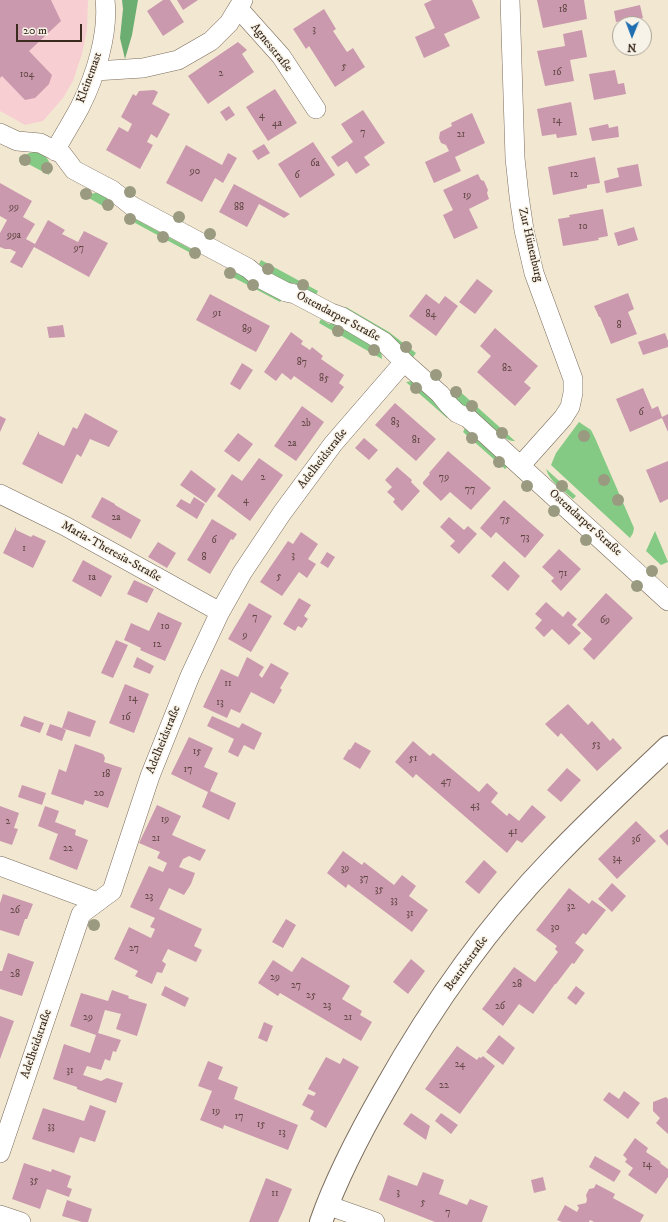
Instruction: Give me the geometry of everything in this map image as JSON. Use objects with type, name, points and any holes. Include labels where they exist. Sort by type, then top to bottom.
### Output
[{"type":"street","name":"Kleinemast","points":[[55,151],[80,106],[95,71],[105,25],[105,0]]},
{"type":"street","name":"Zur Hünenburg","points":[[510,0],[515,158],[524,230],[534,273],[573,379],[573,394],[570,407],[563,418],[521,465]]},
{"type":"street","points":[[95,71],[143,68],[178,60],[211,41],[229,23],[240,4]]},
{"type":"street","name":"Agnesstraße","points":[[240,4],[281,56],[316,108]]},
{"type":"street","name":"Ostendarper Straße","points":[[0,133],[17,141],[40,143],[62,154],[74,170],[112,190],[132,206],[248,268],[261,279],[342,317],[384,342],[440,394],[457,413],[468,418],[521,465],[668,601]]},
{"type":"street","name":"Adelheidstraße","points":[[0,1153],[80,914],[112,891],[150,776],[190,676],[220,612],[242,573],[282,513],[333,444],[404,362]]},
{"type":"street","name":"Maria-Theresia-Straße","points":[[0,494],[65,526],[220,612]]},
{"type":"street","name":"Beatrixstraße","points":[[324,1214],[346,1161],[367,1120],[415,1038],[452,984],[498,922],[552,859],[668,747]]},
{"type":"street","points":[[0,866],[97,902]]},
{"type":"street","points":[[324,1214],[375,1222]]},
{"type":"street","points":[[0,1215],[21,1222]]},
{"type":"shaded area","points":[[0,0],[88,0],[87,30],[82,54],[73,81],[63,98],[43,121],[25,125],[0,111]]},
{"type":"green space","points":[[122,0],[138,0],[132,35],[125,59],[120,38],[123,9]]},
{"type":"green space","points":[[34,152],[42,154],[48,159],[50,166],[49,175],[19,159],[20,156],[23,157]]},
{"type":"green space","points":[[82,190],[90,194],[100,192],[109,196],[112,206],[110,210],[80,193]]},
{"type":"green space","points":[[128,215],[200,254],[198,257],[126,218]]},
{"type":"green space","points":[[261,260],[318,291],[316,295],[294,283],[285,285],[264,274],[262,266],[259,264]]},
{"type":"green space","points":[[228,268],[283,298],[280,302],[225,273]]},
{"type":"green space","points":[[346,307],[389,332],[416,353],[413,357],[406,350],[344,311]]},
{"type":"green space","points":[[321,319],[329,324],[338,322],[381,346],[382,359],[319,323]]},
{"type":"green space","points":[[412,381],[450,415],[447,418],[406,382]]},
{"type":"green space","points":[[455,387],[515,441],[504,438],[469,407],[459,407],[453,401],[452,393],[450,391]]},
{"type":"green space","points":[[579,422],[591,430],[595,438],[634,528],[630,538],[551,465],[556,453]]},
{"type":"green space","points":[[465,428],[508,466],[505,469],[463,432]]},
{"type":"green space","points":[[546,469],[576,496],[573,499],[550,478]]},
{"type":"green space","points":[[655,531],[668,562],[661,565],[646,551]]},
{"type":"building","points":[[0,0],[51,0],[61,21],[29,51],[52,75],[49,84],[35,98],[25,100],[2,76],[0,78]]},
{"type":"building","points":[[163,0],[170,0],[184,22],[163,36],[147,11]]},
{"type":"building","points":[[177,0],[198,0],[183,10]]},
{"type":"building","points":[[432,0],[472,0],[480,18],[444,34],[450,46],[424,58],[415,37],[435,28],[424,4]]},
{"type":"building","points":[[537,0],[584,0],[587,19],[543,28]]},
{"type":"building","points":[[640,5],[643,16],[615,16],[614,11]]},
{"type":"building","points":[[324,9],[336,29],[333,31],[347,52],[353,48],[365,67],[335,87],[309,46],[306,49],[293,29]]},
{"type":"building","points":[[582,30],[587,57],[570,60],[574,81],[545,86],[537,51],[565,46],[563,34]]},
{"type":"building","points":[[238,42],[247,50],[242,54],[254,72],[208,104],[188,76]]},
{"type":"building","points":[[615,70],[618,84],[624,83],[626,94],[594,100],[589,74]]},
{"type":"building","points":[[275,89],[297,123],[268,141],[246,107]]},
{"type":"building","points":[[154,90],[158,92],[152,104],[170,114],[157,138],[151,134],[147,142],[153,145],[140,169],[106,150],[119,127],[128,132],[132,124],[121,117],[133,94],[136,96],[139,91]]},
{"type":"building","points":[[571,102],[577,135],[557,138],[556,134],[542,136],[537,109]]},
{"type":"building","points":[[229,106],[235,115],[226,121],[220,112]]},
{"type":"building","points":[[363,110],[385,143],[364,157],[370,165],[356,174],[347,161],[338,167],[331,157],[353,142],[341,124]]},
{"type":"building","points":[[472,113],[485,143],[455,157],[461,171],[434,183],[425,162],[449,151],[446,145],[441,143],[439,138],[440,132],[452,126],[451,123]]},
{"type":"building","points":[[608,124],[609,128],[618,126],[619,137],[592,141],[589,128]]},
{"type":"building","points":[[313,142],[335,175],[300,198],[278,164]]},
{"type":"building","points":[[264,144],[270,153],[258,160],[252,151]]},
{"type":"building","points":[[186,145],[222,165],[228,153],[237,158],[223,183],[215,178],[202,202],[166,183]]},
{"type":"building","points":[[595,157],[600,183],[587,185],[587,188],[553,195],[548,167]]},
{"type":"building","points":[[638,164],[642,186],[606,193],[604,181],[619,177],[617,168]]},
{"type":"building","points":[[478,174],[481,180],[484,181],[488,190],[487,193],[489,199],[469,209],[478,228],[454,239],[443,215],[453,210],[443,190]]},
{"type":"building","points":[[0,183],[32,201],[23,217],[35,224],[26,239],[35,244],[48,220],[65,230],[62,234],[78,242],[84,231],[108,243],[89,277],[34,247],[22,268],[10,262],[16,252],[0,247],[0,233],[7,220],[0,216]]},
{"type":"building","points":[[234,184],[290,214],[284,218],[259,204],[247,227],[219,212]]},
{"type":"building","points":[[603,209],[608,236],[598,238],[599,240],[563,246],[558,219],[570,217],[569,215]]},
{"type":"building","points":[[634,227],[638,240],[618,246],[614,233]]},
{"type":"building","points":[[477,279],[493,291],[475,314],[459,302]]},
{"type":"building","points":[[628,293],[634,309],[628,312],[637,334],[611,344],[594,306]]},
{"type":"building","points":[[210,294],[270,326],[256,352],[196,320]]},
{"type":"building","points":[[426,294],[439,304],[445,296],[458,306],[436,336],[409,316]]},
{"type":"building","points":[[63,325],[65,337],[49,338],[47,327]]},
{"type":"building","points":[[495,328],[538,366],[524,382],[531,388],[515,406],[477,372],[491,356],[480,346]]},
{"type":"building","points":[[291,332],[303,341],[301,344],[310,350],[312,347],[323,356],[321,359],[344,375],[339,383],[344,387],[332,403],[294,376],[291,380],[282,373],[276,381],[264,372]]},
{"type":"building","points":[[665,333],[668,341],[668,347],[643,355],[638,342]]},
{"type":"building","points":[[242,363],[253,370],[240,390],[230,384]]},
{"type":"building","points":[[643,388],[652,409],[658,406],[662,417],[668,414],[668,432],[662,418],[630,432],[616,399]]},
{"type":"building","points":[[395,403],[436,439],[416,461],[375,425]]},
{"type":"building","points":[[302,406],[324,422],[296,461],[274,446]]},
{"type":"building","points":[[85,413],[118,431],[109,447],[90,439],[81,457],[77,454],[62,484],[22,464],[39,431],[39,434],[64,446],[73,427],[77,429]]},
{"type":"building","points":[[0,416],[6,419],[0,432]]},
{"type":"building","points":[[238,433],[253,444],[239,462],[224,451]]},
{"type":"building","points":[[364,438],[378,450],[369,460],[355,448]]},
{"type":"building","points":[[448,451],[491,488],[471,510],[450,492],[441,501],[423,484],[430,474],[429,473]]},
{"type":"building","points":[[259,458],[283,475],[250,521],[217,496],[232,474],[242,481]]},
{"type":"building","points":[[668,461],[668,499],[660,503],[646,470]]},
{"type":"building","points":[[397,467],[412,480],[411,482],[420,491],[402,511],[393,502],[395,499],[387,492],[392,487],[385,480]]},
{"type":"building","points":[[191,470],[216,489],[206,503],[180,485]]},
{"type":"building","points":[[102,497],[141,520],[131,539],[91,517]]},
{"type":"building","points":[[194,497],[205,504],[197,519],[176,506],[181,499],[190,504]]},
{"type":"building","points":[[504,500],[544,535],[525,558],[496,532],[491,538],[480,528]]},
{"type":"building","points":[[449,517],[464,530],[468,526],[477,534],[459,554],[450,546],[455,541],[440,527]]},
{"type":"building","points":[[212,519],[237,534],[233,540],[231,539],[210,574],[187,560]]},
{"type":"building","points":[[16,527],[16,530],[31,537],[33,535],[46,541],[33,568],[3,553]]},
{"type":"building","points":[[301,532],[318,544],[308,559],[316,564],[307,578],[299,572],[282,596],[260,582],[288,541],[293,544]]},
{"type":"building","points":[[158,542],[176,553],[167,568],[148,557]]},
{"type":"building","points":[[559,549],[581,569],[561,591],[551,581],[554,578],[542,567]]},
{"type":"building","points":[[327,552],[335,557],[328,568],[320,563]]},
{"type":"building","points":[[83,560],[112,576],[101,597],[72,581]]},
{"type":"building","points":[[504,561],[520,576],[508,591],[491,576]]},
{"type":"building","points":[[134,580],[154,589],[147,603],[127,594]]},
{"type":"building","points":[[606,593],[633,618],[594,660],[583,649],[592,639],[577,625]]},
{"type":"building","points":[[299,598],[311,605],[304,616],[308,619],[302,628],[298,626],[295,631],[283,624]]},
{"type":"building","points":[[546,602],[563,617],[568,611],[577,619],[572,625],[581,633],[569,645],[552,629],[544,637],[535,628],[542,620],[535,614]]},
{"type":"building","points":[[249,603],[272,616],[251,652],[228,639]]},
{"type":"building","points":[[158,612],[182,623],[165,661],[140,650],[141,648],[124,640],[131,623],[149,631]]},
{"type":"building","points":[[116,640],[128,645],[113,678],[101,673]]},
{"type":"building","points":[[137,657],[154,666],[150,674],[133,667]]},
{"type":"building","points":[[247,657],[264,667],[259,675],[262,678],[271,663],[289,673],[280,688],[282,690],[274,704],[251,692],[240,713],[231,709],[227,718],[203,707],[221,669],[238,677]]},
{"type":"building","points":[[125,684],[149,694],[134,733],[109,723]]},
{"type":"building","points":[[568,704],[588,725],[592,721],[610,741],[613,738],[622,748],[597,771],[561,733],[558,737],[545,724]]},
{"type":"building","points":[[68,711],[96,721],[90,737],[62,728]]},
{"type":"building","points":[[24,716],[44,723],[40,733],[20,726]]},
{"type":"building","points":[[212,716],[239,728],[242,723],[262,733],[254,750],[244,745],[238,757],[228,752],[234,739],[207,726]]},
{"type":"building","points":[[50,724],[66,730],[62,741],[46,735]]},
{"type":"building","points":[[189,737],[213,748],[204,767],[218,773],[210,791],[236,803],[229,820],[202,807],[208,792],[171,774]]},
{"type":"building","points":[[413,741],[430,756],[433,753],[479,792],[487,783],[498,793],[491,802],[507,816],[509,813],[519,821],[532,805],[546,817],[522,843],[517,840],[507,853],[416,774],[413,778],[395,762]]},
{"type":"building","points":[[355,742],[371,751],[360,769],[343,759]]},
{"type":"building","points":[[75,744],[103,754],[105,758],[104,762],[122,768],[108,808],[85,800],[83,805],[51,794],[59,769],[66,772]]},
{"type":"building","points":[[567,768],[581,780],[561,802],[547,790]]},
{"type":"building","points":[[22,785],[46,793],[42,805],[18,797]]},
{"type":"building","points":[[157,805],[181,816],[172,835],[206,850],[200,861],[189,856],[183,859],[179,867],[195,873],[191,884],[184,895],[169,888],[159,909],[202,929],[194,946],[202,950],[196,962],[168,949],[162,961],[166,964],[162,973],[157,972],[152,984],[135,976],[138,971],[114,959],[129,927],[151,938],[155,929],[150,927],[155,918],[130,907],[149,866],[163,872],[167,863],[157,858],[160,852],[139,843]]},
{"type":"building","points":[[0,806],[19,813],[14,828],[18,829],[12,845],[0,841]]},
{"type":"building","points":[[45,806],[59,811],[55,822],[76,830],[75,835],[88,840],[77,870],[49,859],[58,834],[38,826]]},
{"type":"building","points":[[636,821],[656,841],[617,879],[598,859]]},
{"type":"building","points":[[668,829],[668,846],[659,836]]},
{"type":"building","points":[[343,851],[362,865],[364,862],[394,885],[402,875],[416,886],[409,896],[428,910],[412,932],[348,884],[346,888],[327,873]]},
{"type":"building","points":[[484,860],[497,872],[479,894],[465,882]]},
{"type":"building","points":[[612,883],[626,896],[612,912],[598,899]]},
{"type":"building","points":[[569,888],[589,904],[592,900],[606,910],[586,935],[583,933],[575,943],[584,950],[574,964],[572,963],[555,984],[533,1014],[519,1004],[503,1026],[482,1009],[514,967],[535,982],[558,952],[555,949],[557,946],[536,930]]},
{"type":"building","points":[[3,894],[33,904],[27,919],[25,919],[19,936],[0,930],[0,903]]},
{"type":"building","points":[[286,919],[296,925],[283,948],[272,942]]},
{"type":"building","points":[[8,953],[34,962],[22,996],[0,989],[0,971],[2,971]]},
{"type":"building","points":[[302,957],[350,986],[342,999],[362,1011],[360,1015],[372,1022],[361,1041],[280,993],[278,996],[258,983],[273,960],[292,972]]},
{"type":"building","points":[[411,959],[425,971],[408,994],[393,982]]},
{"type":"building","points":[[165,986],[189,998],[185,1007],[161,995]]},
{"type":"building","points":[[576,986],[585,993],[576,1005],[567,998]]},
{"type":"building","points":[[112,990],[129,996],[128,998],[147,1004],[137,1036],[116,1029],[121,1014],[105,1010],[98,1033],[121,1040],[116,1052],[113,1051],[110,1061],[105,1059],[101,1070],[87,1066],[83,1075],[101,1081],[107,1078],[123,1083],[116,1103],[53,1079],[64,1044],[90,1053],[96,1035],[70,1026],[81,993],[108,1001]]},
{"type":"building","points":[[0,1016],[14,1021],[0,1059]]},
{"type":"building","points":[[264,1022],[273,1026],[267,1042],[258,1038]]},
{"type":"building","points":[[499,1035],[515,1048],[503,1065],[486,1052]]},
{"type":"building","points":[[457,1046],[477,1060],[479,1057],[481,1058],[483,1056],[495,1066],[460,1114],[425,1089]]},
{"type":"building","points":[[326,1057],[340,1064],[343,1058],[359,1067],[326,1128],[310,1119],[314,1111],[302,1105],[308,1094],[314,1096],[316,1093],[308,1089]]},
{"type":"building","points":[[208,1061],[223,1067],[218,1079],[238,1087],[234,1099],[298,1125],[288,1150],[224,1125],[223,1129],[200,1120],[212,1091],[198,1086]]},
{"type":"building","points":[[624,1091],[640,1103],[628,1119],[603,1100],[609,1092],[619,1099]]},
{"type":"building","points":[[666,1097],[668,1099],[668,1134],[656,1123],[660,1118],[653,1111],[653,1102]]},
{"type":"building","points":[[90,1105],[106,1111],[95,1142],[80,1137],[74,1153],[32,1139],[43,1108],[84,1121]]},
{"type":"building","points":[[411,1113],[430,1126],[426,1140],[403,1124]]},
{"type":"building","points":[[441,1113],[458,1125],[451,1134],[435,1121]]},
{"type":"building","points":[[635,1138],[648,1148],[646,1152],[661,1162],[660,1163],[668,1169],[668,1177],[656,1194],[628,1175],[633,1168],[625,1162],[627,1159],[623,1155]]},
{"type":"building","points":[[595,1156],[621,1171],[614,1182],[589,1167]]},
{"type":"building","points":[[24,1163],[51,1172],[52,1169],[71,1176],[67,1187],[72,1189],[69,1197],[47,1189],[40,1209],[12,1199]]},
{"type":"building","points":[[423,1172],[444,1180],[439,1194],[467,1205],[470,1199],[488,1206],[482,1222],[435,1222],[379,1200],[388,1175],[417,1186]]},
{"type":"building","points":[[543,1177],[546,1190],[534,1193],[531,1180]]},
{"type":"building","points":[[266,1178],[292,1189],[278,1222],[249,1222]]},
{"type":"building","points":[[596,1184],[615,1194],[613,1198],[644,1215],[640,1222],[594,1222],[590,1220],[589,1222],[562,1222],[557,1220],[565,1205],[577,1212],[579,1208],[577,1205],[586,1203],[586,1195],[589,1189],[594,1188]]},
{"type":"building","points":[[67,1200],[92,1209],[88,1222],[82,1222],[62,1216]]}]
